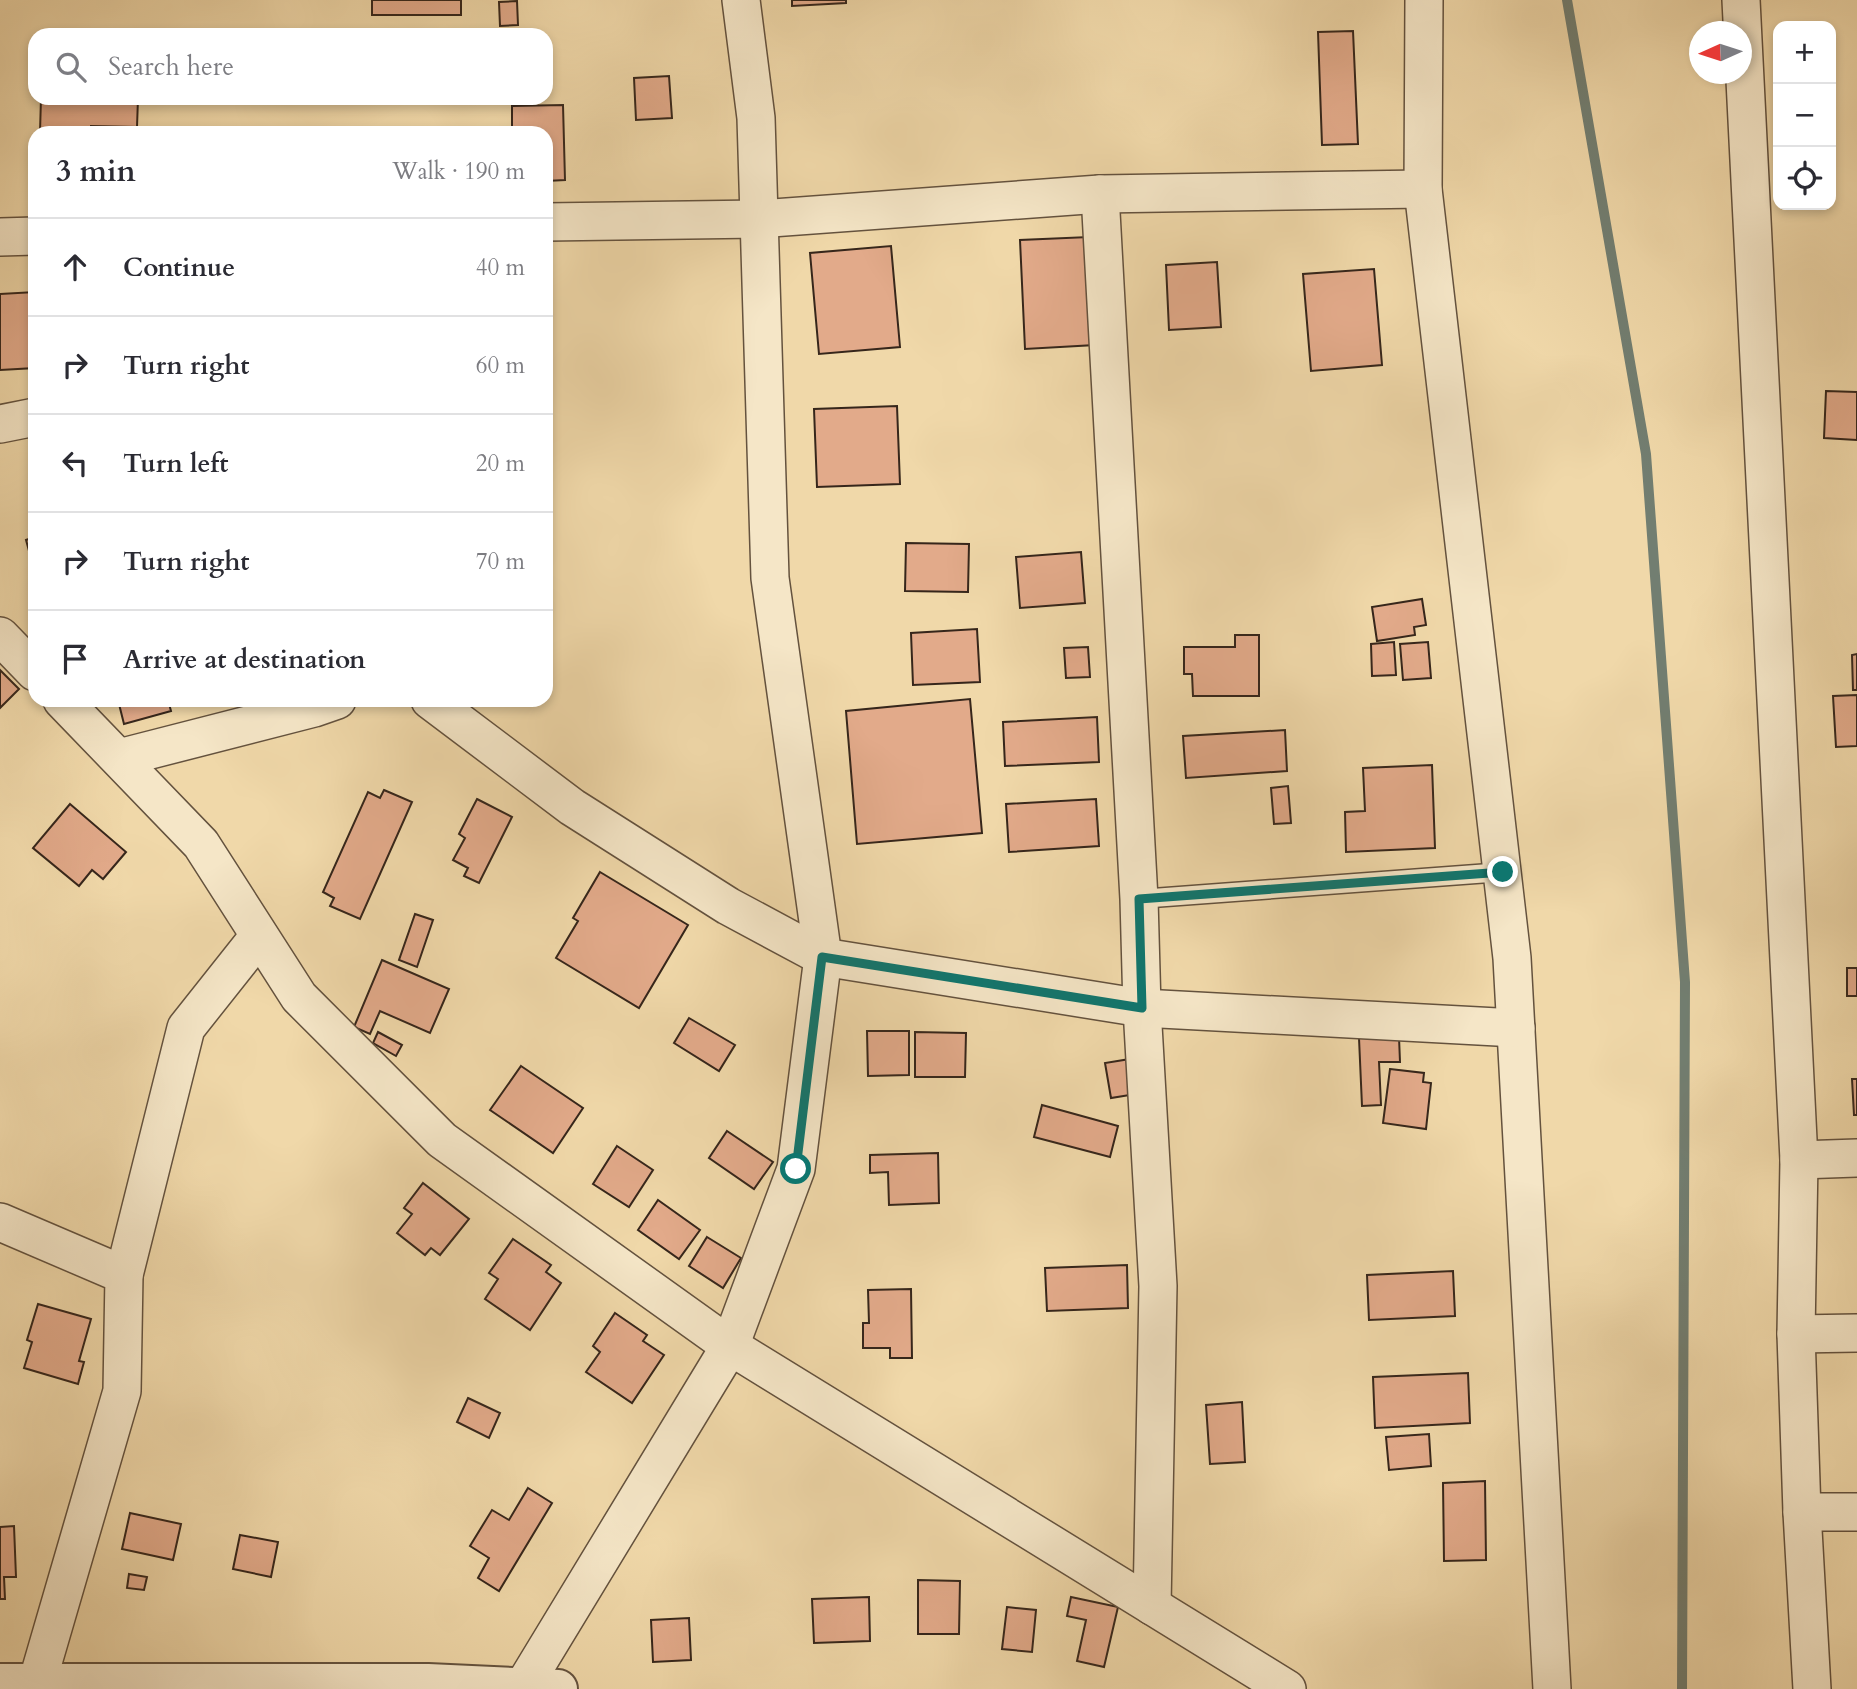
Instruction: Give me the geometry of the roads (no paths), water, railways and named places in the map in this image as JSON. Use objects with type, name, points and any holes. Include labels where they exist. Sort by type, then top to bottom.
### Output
[{"type":"street","points":[[259,936],[186,1028],[124,1275],[122,1391],[19,1683],[428,1683],[540,1688],[730,1346],[796,1169],[822,957],[770,578],[756,118],[741,0]]},
{"type":"street","points":[[1424,0],[1423,189],[1512,958],[1552,1689]]},
{"type":"street","points":[[1741,0],[1799,1160],[1796,1334],[1812,1689]]},
{"type":"street","points":[[553,222],[759,219],[1100,194],[1423,189]]},
{"type":"street","points":[[1100,194],[1158,1286],[1152,1606]]},
{"type":"street","points":[[0,237],[28,236]]},
{"type":"street","points":[[0,424],[28,419]]},
{"type":"street","points":[[0,636],[28,665]]},
{"type":"street","points":[[69,707],[201,844],[299,997],[442,1140],[730,1346],[1287,1689]]},
{"type":"street","points":[[119,758],[317,707]]},
{"type":"street","points":[[439,707],[572,807],[727,906],[822,957],[1142,1008],[1516,1028]]},
{"type":"street","points":[[1799,1160],[1857,1158]]},
{"type":"street","points":[[0,1222],[124,1275]]},
{"type":"street","points":[[1796,1334],[1857,1332]]},
{"type":"street","points":[[1802,1512],[1857,1512]]},
{"type":"lane","points":[[1139,899],[1503,872]]},
{"type":"waterway","points":[[1567,0],[1646,454],[1685,982],[1682,1689]]}]
